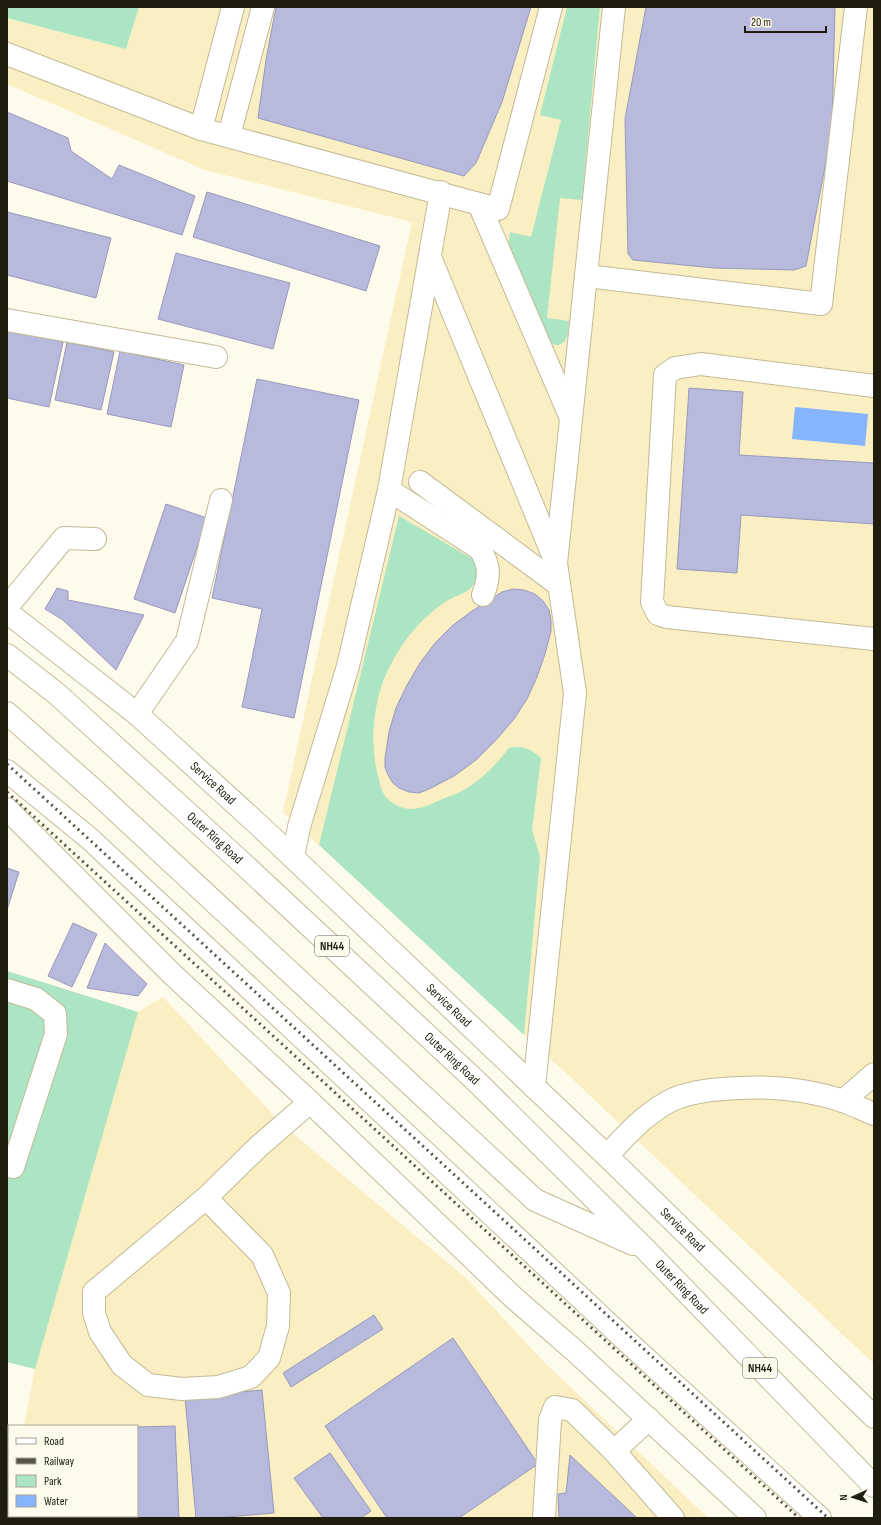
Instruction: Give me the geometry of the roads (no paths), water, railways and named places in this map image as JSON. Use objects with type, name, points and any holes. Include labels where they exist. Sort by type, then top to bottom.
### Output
[{"type":"main road","points":[[201,129],[233,7]]},
{"type":"main road","points":[[229,136],[263,7]]},
{"type":"main road","points":[[7,54],[201,129],[441,192],[498,209],[551,7]]},
{"type":"main road","points":[[534,1087],[575,693],[556,563],[614,7]]},
{"type":"main road","points":[[587,276],[821,304],[856,7]]},
{"type":"main road","points":[[293,857],[300,827],[348,666],[390,490],[441,192]]},
{"type":"main road","points":[[480,204],[571,418]]},
{"type":"main road","points":[[430,256],[556,563]]},
{"type":"main road","points":[[7,320],[216,357]]},
{"type":"main road","points":[[874,386],[700,364],[675,368],[665,375],[652,602],[658,614],[667,617],[874,639]]},
{"type":"main road","points":[[420,482],[559,585]]},
{"type":"main road","points":[[390,490],[480,549],[486,559],[488,571],[488,583],[483,595]]},
{"type":"main road","points":[[137,714],[187,641],[221,500]]},
{"type":"main road","points":[[7,608],[64,538],[95,539]]},
{"type":"main road","name":"Service Road","points":[[7,612],[137,714],[293,857],[607,1156],[874,1417]]},
{"type":"main road","name":"Outer Ring Road","points":[[7,656],[57,694],[240,860],[475,1080],[645,1249],[874,1486]]},
{"type":"main road","points":[[7,713],[101,796],[535,1200],[645,1249]]},
{"type":"main road","points":[[7,771],[90,839],[625,1339],[820,1518]]},
{"type":"main road","points":[[7,809],[172,974],[310,1102],[514,1298],[650,1419],[756,1518]]},
{"type":"main road","points":[[7,990],[36,999],[55,1014],[56,1034],[13,1168]]},
{"type":"main road","points":[[843,1101],[874,1074]]},
{"type":"main road","points":[[607,1156],[639,1122],[668,1101],[697,1092],[727,1088],[765,1088],[800,1091],[843,1101],[874,1114]]},
{"type":"main road","points":[[206,1198],[262,1255],[279,1293],[278,1326],[269,1358],[251,1377],[218,1387],[182,1389],[148,1385],[122,1365],[100,1332],[94,1313],[94,1292],[206,1198],[258,1147],[310,1102]]},
{"type":"main road","points":[[544,1518],[550,1420],[555,1407],[572,1410],[614,1451],[673,1518]]},
{"type":"main road","points":[[614,1451],[650,1419]]},
{"type":"water","points":[[795,407],[868,414],[865,446],[792,439]]},
{"type":"railway","points":[[7,764],[828,1518]]},
{"type":"railway","points":[[7,792],[799,1518]]}]
